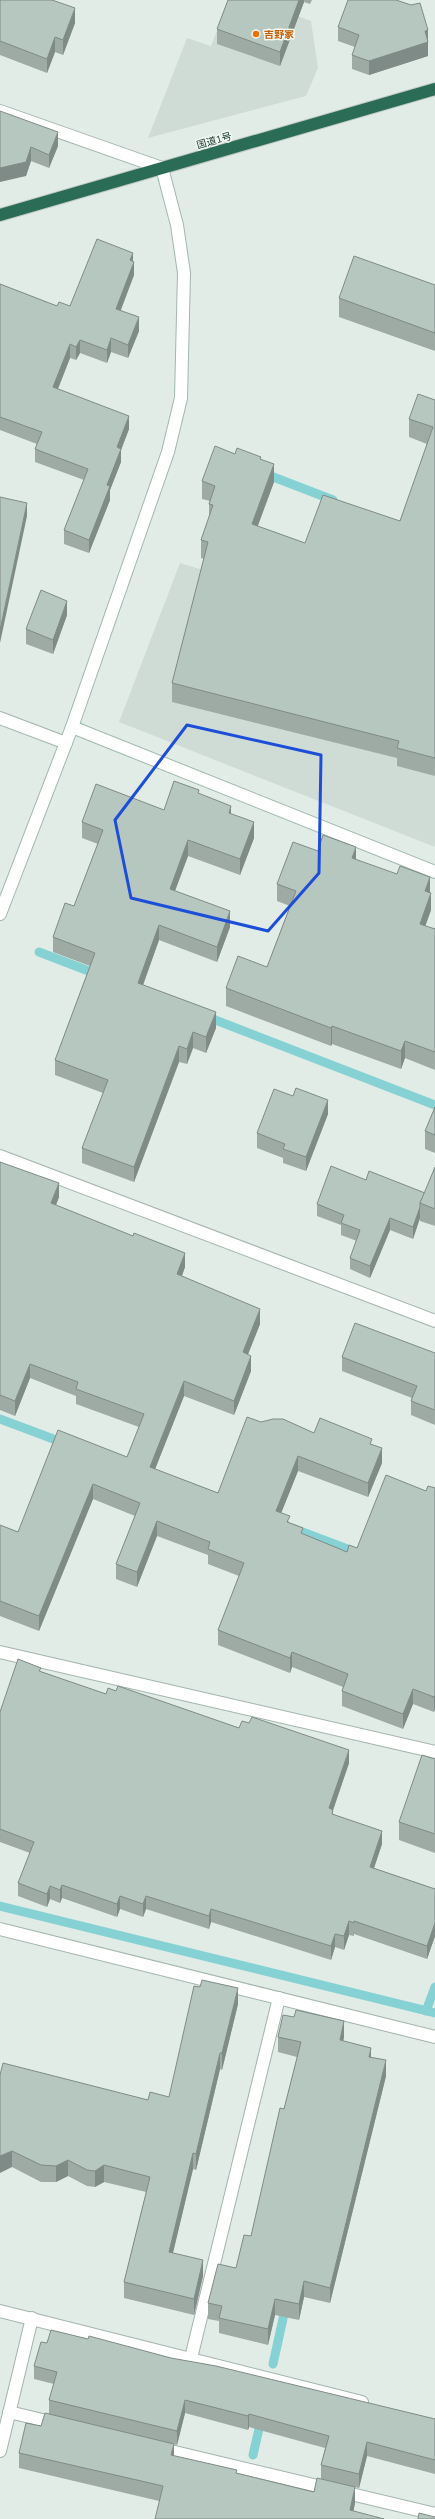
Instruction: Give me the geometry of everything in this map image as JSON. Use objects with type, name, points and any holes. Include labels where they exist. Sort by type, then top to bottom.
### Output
[{"type":"highway","name":"国道1号","points":[[0,215],[435,89]]},
{"type":"street","points":[[0,111],[162,168],[177,225],[184,273],[181,398],[168,452],[72,727],[0,914]]},
{"type":"street","points":[[0,718],[66,743]]},
{"type":"street","points":[[72,727],[435,872]]},
{"type":"street","points":[[0,1156],[435,1321]]},
{"type":"street","points":[[0,1652],[435,1752]]},
{"type":"street","points":[[0,1929],[435,2037]]},
{"type":"street","points":[[191,2358],[278,1998]]},
{"type":"street","points":[[0,2311],[371,2404]]},
{"type":"street","points":[[0,2451],[32,2318]]},
{"type":"street","points":[[9,2412],[70,2427]]},
{"type":"street","points":[[147,2445],[435,2514]]},
{"type":"highlighted area","points":[[187,725],[321,755],[319,873],[268,931],[131,898],[115,820]]},
{"type":"shaded area","points":[[229,0],[254,0],[311,21],[318,68],[306,96],[148,138],[187,38],[211,46]]},
{"type":"shaded area","points":[[435,543],[435,847],[119,722],[180,563],[341,612]]},
{"type":"building","points":[[0,0],[52,0],[75,8],[63,40],[55,37],[47,59],[0,41]]},
{"type":"building","name":"吉野家","points":[[228,0],[299,0],[280,52],[217,29]]},
{"type":"building","points":[[348,0],[396,0],[411,5],[420,3],[428,30],[425,31],[428,42],[369,61],[352,55],[359,35],[338,27]]},
{"type":"building","points":[[0,111],[58,132],[49,155],[31,147],[26,162],[0,168]]},
{"type":"building","points":[[97,239],[133,253],[130,260],[134,262],[116,309],[139,317],[128,345],[111,338],[107,350],[80,340],[76,347],[70,344],[53,387],[129,416],[117,447],[121,449],[107,485],[110,486],[89,540],[64,530],[88,469],[35,449],[42,432],[0,417],[0,284],[57,306],[59,302],[70,306]]},
{"type":"building","points":[[354,256],[435,285],[435,333],[339,298]]},
{"type":"building","points":[[418,394],[435,400],[435,758],[397,748],[399,741],[172,683],[208,542],[201,540],[213,505],[209,504],[215,486],[202,481],[215,446],[235,454],[237,448],[261,457],[260,459],[274,464],[252,524],[305,543],[323,495],[400,521],[433,427],[409,419]]},
{"type":"building","points":[[0,497],[27,503],[0,630]]},
{"type":"building","points":[[41,590],[67,601],[53,640],[26,629]]},
{"type":"building","points":[[174,781],[199,790],[198,793],[231,806],[229,813],[254,822],[240,859],[188,840],[170,889],[230,911],[217,947],[159,925],[138,983],[216,1012],[206,1037],[193,1032],[187,1049],[179,1046],[134,1167],[82,1148],[108,1080],[55,1060],[95,953],[53,937],[65,903],[74,906],[103,830],[82,822],[96,784],[164,810]]},
{"type":"building","points":[[323,835],[356,847],[352,858],[397,874],[400,866],[430,877],[425,891],[431,893],[420,924],[435,929],[435,1052],[405,1041],[401,1051],[332,1026],[331,1028],[226,988],[238,956],[267,967],[296,891],[277,884],[293,842],[318,851]]},
{"type":"building","points":[[296,1088],[328,1100],[306,1157],[283,1149],[285,1144],[257,1133],[274,1089],[293,1096]]},
{"type":"building","points":[[435,1107],[435,1135],[425,1131]]},
{"type":"building","points":[[0,1162],[59,1183],[51,1203],[133,1236],[134,1233],[185,1253],[177,1274],[260,1309],[243,1352],[251,1356],[234,1401],[184,1381],[150,1467],[218,1493],[247,1417],[261,1422],[273,1419],[283,1419],[314,1433],[320,1418],[372,1439],[370,1444],[382,1448],[368,1483],[298,1456],[276,1511],[290,1516],[287,1522],[303,1528],[301,1533],[347,1552],[349,1545],[357,1548],[386,1475],[426,1491],[428,1486],[435,1488],[434,1697],[413,1689],[403,1714],[342,1691],[348,1674],[292,1652],[290,1658],[218,1630],[244,1563],[208,1549],[210,1542],[157,1521],[137,1572],[116,1564],[140,1503],[93,1484],[39,1616],[0,1601],[0,1525],[18,1532],[58,1430],[127,1457],[144,1414],[76,1389],[78,1382],[30,1364],[15,1401],[0,1395]]},
{"type":"building","points":[[331,1166],[366,1180],[369,1171],[425,1193],[420,1203],[413,1227],[390,1218],[370,1266],[350,1258],[360,1230],[341,1223],[344,1215],[317,1204]]},
{"type":"building","points":[[435,1167],[435,1209],[420,1203]]},
{"type":"building","points":[[355,1323],[435,1353],[435,1410],[411,1401],[417,1386],[342,1357]]},
{"type":"building","points":[[18,1659],[41,1668],[39,1671],[106,1694],[108,1688],[116,1691],[118,1686],[239,1728],[242,1721],[249,1723],[252,1717],[349,1750],[329,1808],[333,1810],[332,1814],[382,1831],[370,1867],[435,1889],[435,1923],[427,1946],[354,1921],[354,1923],[349,1921],[344,1936],[335,1934],[331,1946],[211,1909],[209,1916],[146,1896],[143,1904],[120,1896],[117,1904],[62,1885],[60,1890],[50,1886],[47,1894],[18,1883],[34,1842],[0,1829],[0,1712]]},
{"type":"building","points":[[422,1755],[435,1759],[435,1834],[399,1822]]},
{"type":"building","points":[[202,1980],[238,1988],[222,2053],[220,2053],[196,2154],[193,2153],[169,2252],[203,2260],[194,2299],[124,2282],[150,2177],[104,2165],[95,2171],[87,2170],[68,2160],[56,2166],[41,2165],[12,2151],[0,2156],[0,2075],[3,2063],[148,2100],[150,2092],[169,2097],[194,1986],[200,1987]]},
{"type":"building","points":[[296,2010],[344,2021],[340,2040],[371,2048],[369,2057],[386,2060],[330,2288],[304,2281],[299,2304],[275,2299],[268,2329],[219,2318],[222,2306],[208,2303],[218,2264],[236,2268],[244,2235],[251,2236],[280,2108],[284,2109],[301,2042],[278,2037],[283,2015],[294,2017]]},
{"type":"building","points":[[51,2330],[88,2339],[89,2336],[171,2358],[216,2366],[435,2419],[435,2460],[367,2442],[359,2474],[321,2465],[329,2436],[249,2414],[248,2416],[185,2400],[177,2431],[49,2400],[57,2372],[34,2366],[41,2342],[47,2343]]},
{"type":"building","points":[[45,2413],[174,2444],[171,2455],[237,2470],[236,2473],[314,2492],[317,2478],[355,2487],[350,2510],[384,2519],[155,2519],[163,2486],[19,2453],[26,2423],[41,2426]]},
{"type":"building","points":[[419,2513],[435,2517],[435,2519],[418,2519]]},
{"type":"waterway","points":[[263,473],[333,500]]},
{"type":"waterway","points":[[39,952],[99,975]]},
{"type":"waterway","points":[[205,1016],[435,1105]]},
{"type":"waterway","points":[[0,1419],[64,1443]]},
{"type":"waterway","points":[[292,1528],[358,1553]]},
{"type":"waterway","points":[[0,1906],[435,2013]]},
{"type":"waterway","points":[[426,2011],[435,1987]]},
{"type":"waterway","points":[[273,2364],[286,2305]]},
{"type":"waterway","points":[[253,2455],[261,2420]]},
{"type":"place","name":"吉野家","points":[[256,34]]}]
